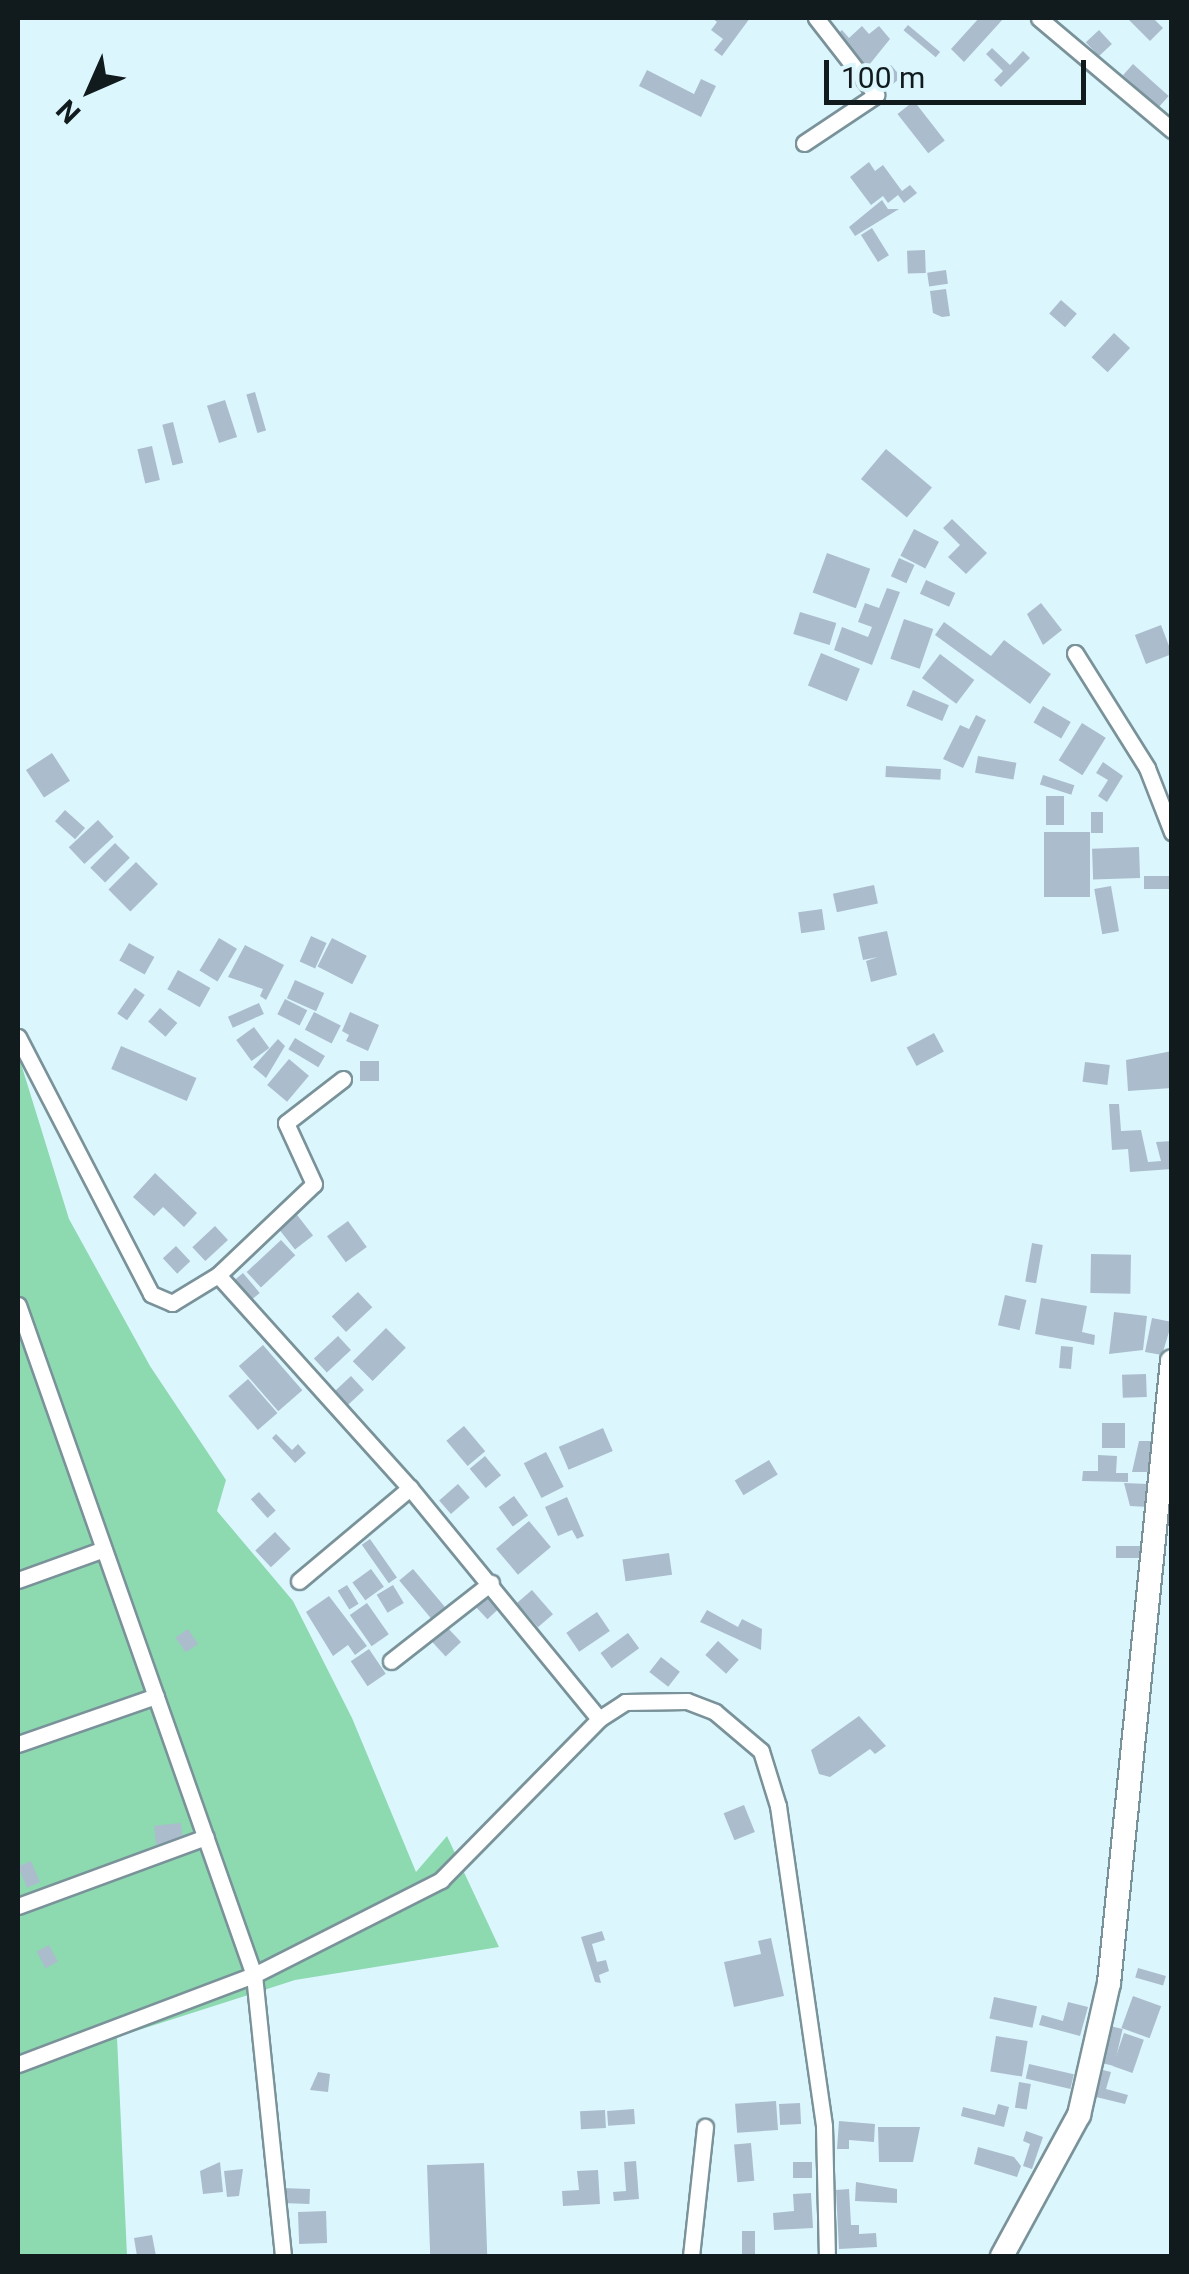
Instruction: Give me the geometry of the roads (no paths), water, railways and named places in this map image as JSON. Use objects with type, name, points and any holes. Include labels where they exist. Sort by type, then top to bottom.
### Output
[{"type":"street","points":[[804,142],[876,94],[816,18]]},
{"type":"street","points":[[1039,18],[1172,130]]},
{"type":"street","points":[[1075,654],[1147,768],[1172,832]]},
{"type":"street","points":[[18,1037],[151,1294],[172,1303],[218,1274],[314,1184],[286,1123],[343,1079]]},
{"type":"street","points":[[218,1274],[410,1488],[599,1720]]},
{"type":"street","points":[[18,1305],[254,1975],[283,2256]]},
{"type":"street","points":[[1002,2256],[1079,2115],[1108,1983],[1172,1361]]},
{"type":"street","points":[[298,1581],[410,1488]]},
{"type":"street","points":[[18,1580],[104,1549]]},
{"type":"street","points":[[391,1661],[491,1583]]},
{"type":"street","points":[[18,1744],[156,1696]]},
{"type":"street","points":[[18,2064],[254,1975],[441,1880],[599,1720],[625,1702],[687,1701],[715,1712],[760,1751],[778,1806],[824,2126],[827,2256]]},
{"type":"street","points":[[18,1906],[206,1838]]},
{"type":"street","points":[[690,2256],[704,2127]]}]
